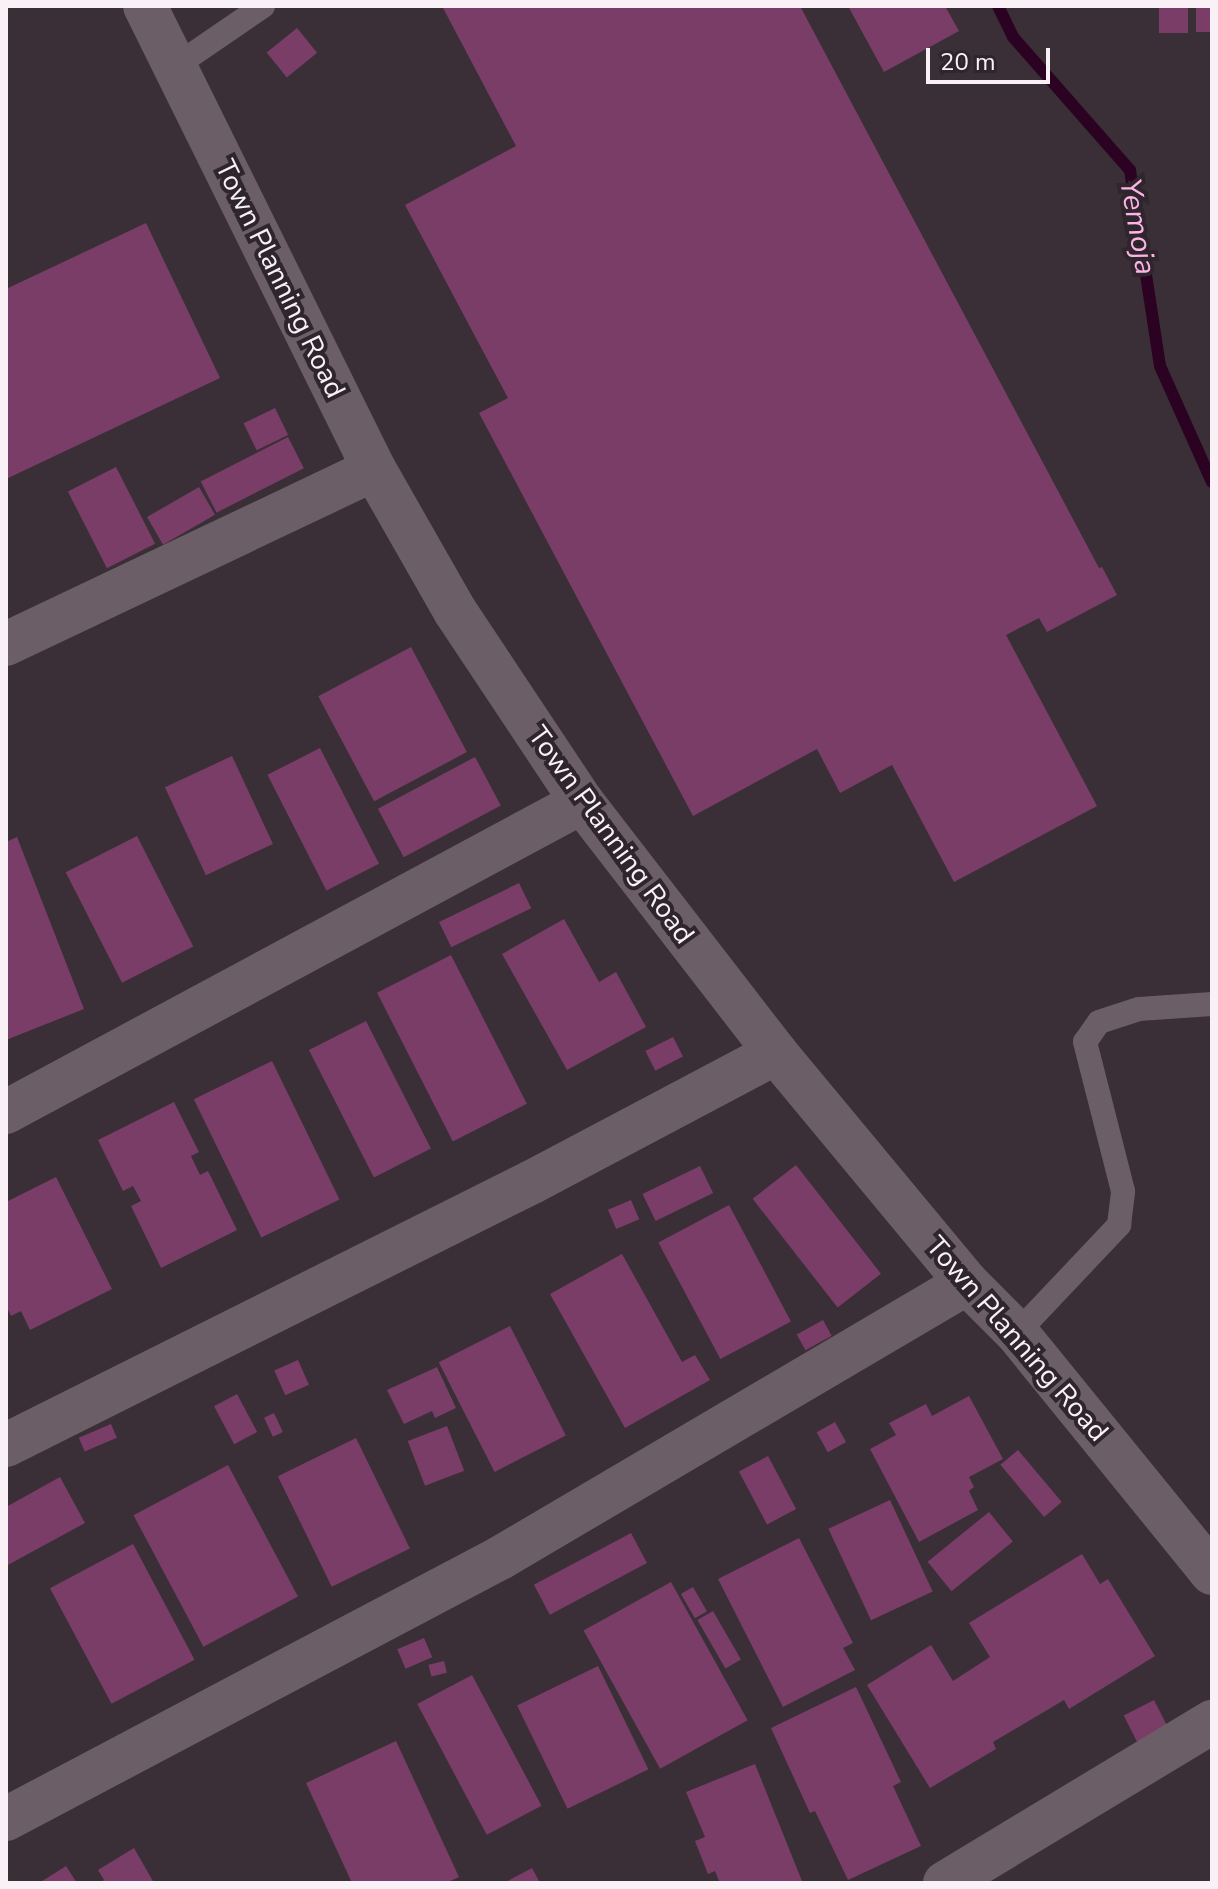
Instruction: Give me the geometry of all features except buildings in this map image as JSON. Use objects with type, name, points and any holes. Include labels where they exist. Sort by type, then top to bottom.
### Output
[{"type":"street","name":"Town Planning Road","points":[[145,6],[374,469],[455,611],[582,802],[776,1053],[967,1283],[1017,1333],[1212,1573]]},
{"type":"street","points":[[6,644],[374,469]]},
{"type":"street","points":[[6,1112],[582,802]]},
{"type":"street","points":[[6,1445],[532,1182],[776,1053]]},
{"type":"street","points":[[6,1819],[500,1558],[967,1283]]},
{"type":"street","points":[[945,1883],[1212,1722]]},
{"type":"lane","points":[[174,67],[263,6]]},
{"type":"lane","points":[[1017,1333],[1119,1225],[1123,1191],[1085,1042],[1099,1022],[1139,1009],[1212,1004]]},
{"type":"waterway","name":"Yemoja","points":[[998,6],[1013,37],[1130,170],[1160,366],[1212,482]]}]
